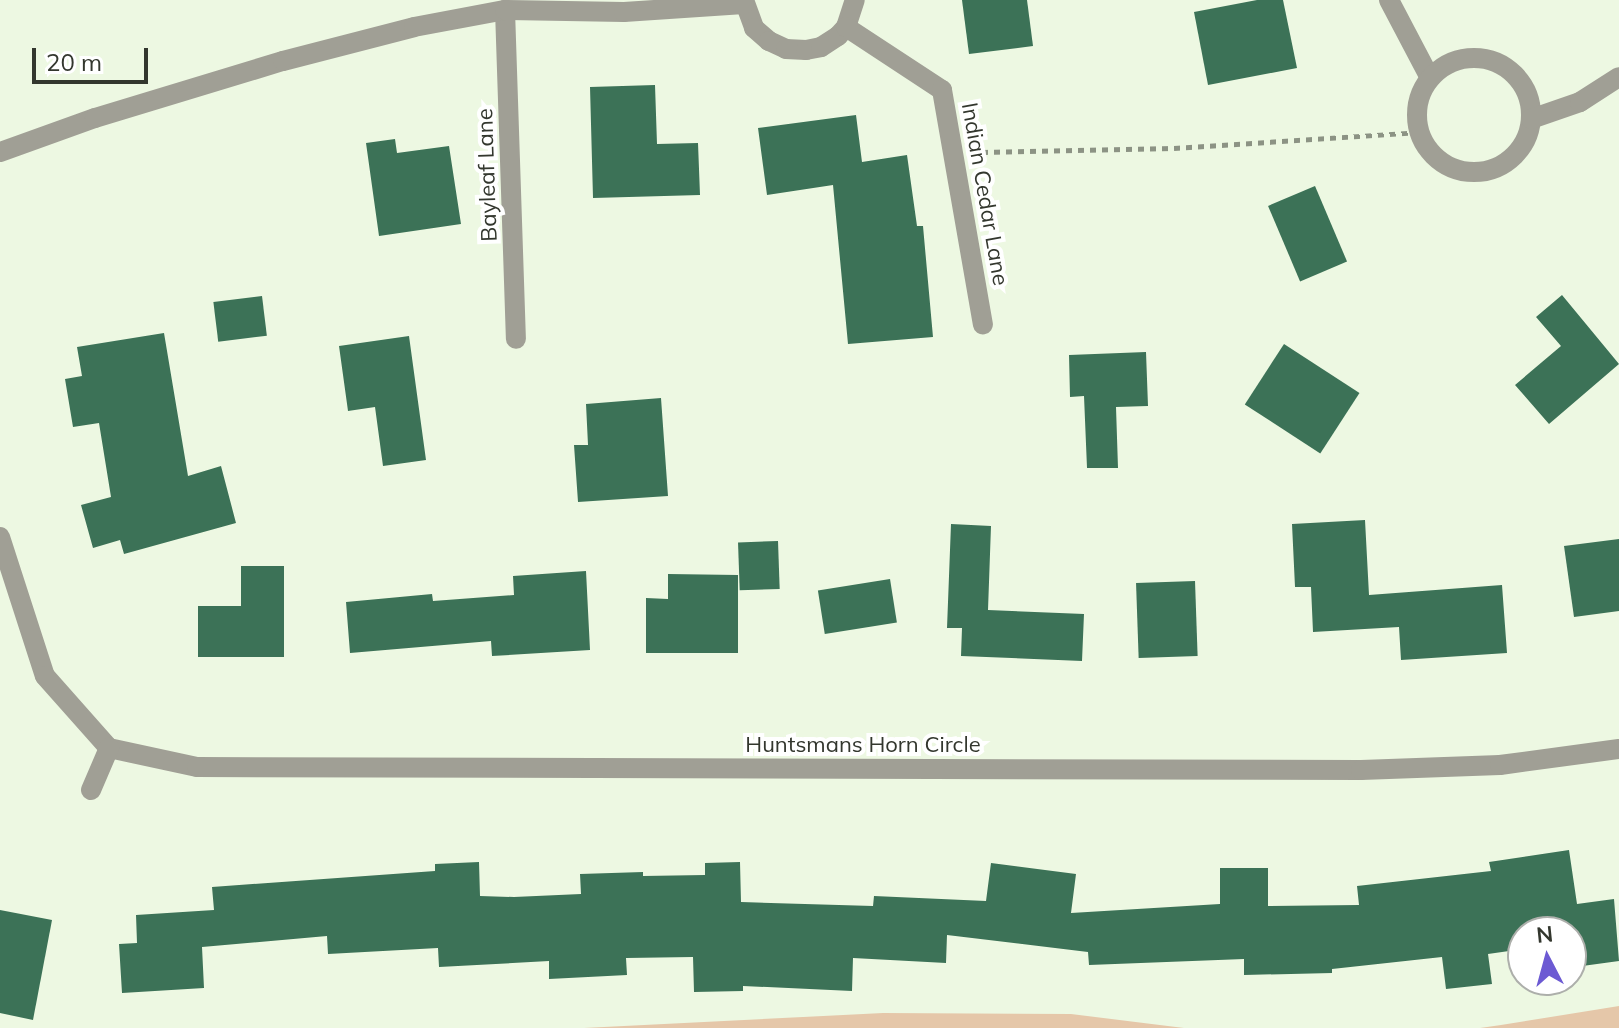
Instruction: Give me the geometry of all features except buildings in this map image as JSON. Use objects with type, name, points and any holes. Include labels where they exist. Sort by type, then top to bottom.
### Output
[{"type":"street","points":[[0,152],[95,118],[283,61],[414,27],[505,10],[624,12],[744,2],[754,28],[769,41],[786,49],[821,47],[846,27],[855,0]]},
{"type":"street","points":[[1389,0],[1430,78]]},
{"type":"street","name":"Bayleaf Lane","points":[[505,10],[516,339]]},
{"type":"street","name":"Indian Cedar Lane","points":[[846,27],[942,90],[983,324]]},
{"type":"street","points":[[1463,59],[1493,62],[1519,80],[1529,100],[1531,119],[1517,153],[1498,166],[1479,172],[1446,165],[1435,158],[1419,132],[1417,112],[1430,78],[1444,66],[1463,59]]},
{"type":"street","points":[[1531,119],[1580,102],[1619,77]]},
{"type":"street","points":[[0,537],[45,676],[109,748],[91,790]]},
{"type":"street","name":"Huntsmans Horn Circle","points":[[109,748],[197,767],[1345,770],[1500,765],[1619,749]]},
{"type":"path","points":[[953,153],[1174,148],[1419,132]]},
{"type":"shaded area","points":[[1619,1006],[1619,1028],[1480,1028],[1501,1025]]},
{"type":"shaded area","points":[[883,1013],[1071,1014],[1184,1028],[584,1028]]}]
